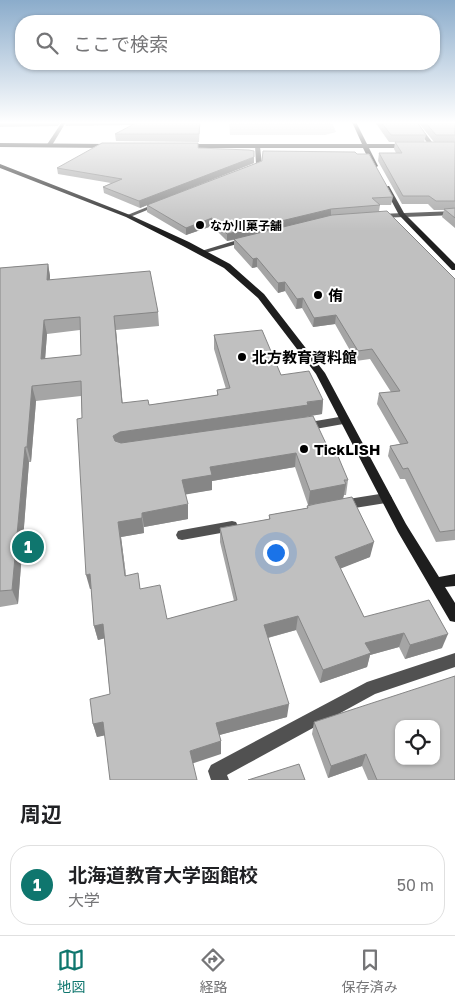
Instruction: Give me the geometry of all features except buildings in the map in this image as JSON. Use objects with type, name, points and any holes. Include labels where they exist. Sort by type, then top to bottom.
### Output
[{"type":"street","points":[[242,172],[259,164],[258,158]]},
{"type":"street","points":[[371,158],[379,174]]},
{"type":"street","points":[[0,166],[128,216],[202,252],[227,266],[261,296],[320,373],[386,498],[455,616]]},
{"type":"street","points":[[384,182],[401,214],[455,268]]},
{"type":"street","points":[[128,216],[163,202]]},
{"type":"street","points":[[366,217],[455,213]]},
{"type":"street","points":[[202,252],[259,237]]},
{"type":"street","points":[[291,428],[345,420]]},
{"type":"street","points":[[328,508],[386,498]]},
{"type":"street","points":[[182,535],[241,524]]},
{"type":"street","points":[[436,583],[455,580]]},
{"type":"street","points":[[220,780],[217,771],[372,687],[455,660]]},
{"type":"place","name":"なか川菓子舗","points":[[200,225]]},
{"type":"place","name":"侑","points":[[318,295]]},
{"type":"place","name":"北方教育資料館","points":[[242,357]]},
{"type":"place","name":"TickLISH","points":[[304,449]]},
{"type":"place","name":"北海道教育大学函館校","points":[[28,547]]}]
